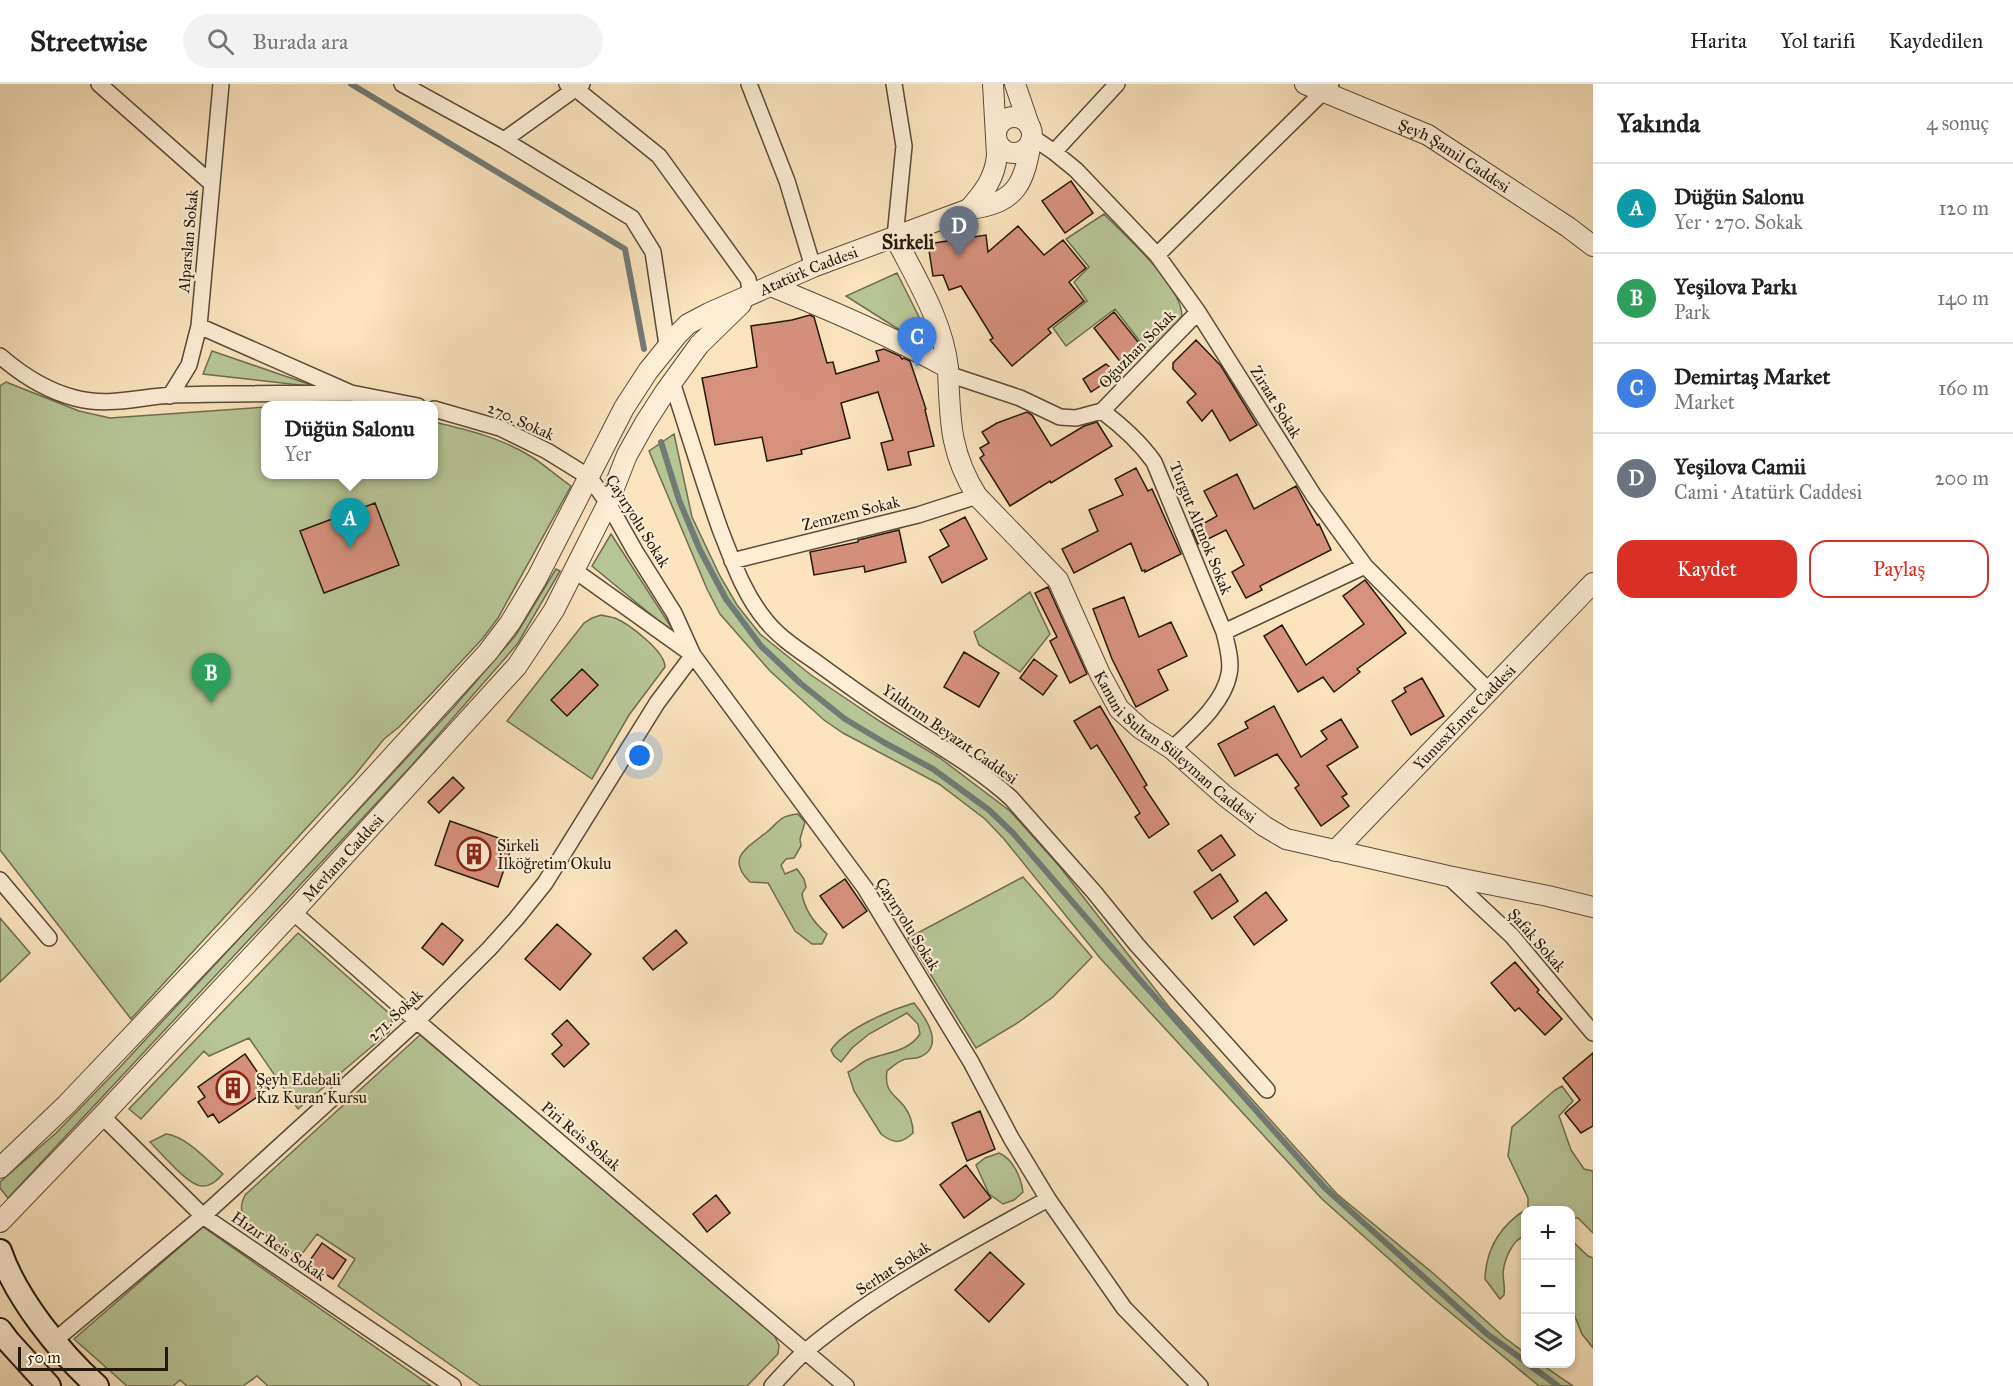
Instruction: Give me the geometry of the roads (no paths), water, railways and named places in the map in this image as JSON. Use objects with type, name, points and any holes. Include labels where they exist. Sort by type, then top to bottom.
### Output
[{"type":"main road","points":[[0,1251],[4,1264],[17,1287],[54,1341],[97,1386]]},
{"type":"main road","points":[[0,1330],[49,1386]]},
{"type":"street","points":[[99,84],[212,183]]},
{"type":"street","name":"Alparslan Sokak","points":[[170,396],[189,365],[199,326],[220,84]]},
{"type":"street","points":[[402,84],[504,140],[632,218],[653,252],[667,345]]},
{"type":"street","points":[[749,84],[787,181],[813,267]]},
{"type":"street","points":[[894,84],[904,146],[895,237]]},
{"type":"street","name":"Atatürk Caddesi","points":[[969,209],[992,180],[997,155],[993,84]]},
{"type":"street","name":"Atatürk Caddesi","points":[[0,1168],[66,1105],[261,900],[488,652],[510,623],[537,579],[624,408],[667,345],[688,324],[751,294],[813,267],[969,209],[998,203],[1011,194],[1020,184],[1026,171],[1031,131],[1015,84]]},
{"type":"street","points":[[1054,152],[1117,84]]},
{"type":"street","name":"Şeyh Şamil Caddesi","points":[[1305,84],[1327,88],[1428,135],[1568,227],[1593,246]]},
{"type":"street","points":[[504,140],[575,86],[659,156],[748,279],[751,294],[699,345],[669,387]]},
{"type":"street","points":[[1156,255],[1327,88]]},
{"type":"street","points":[[1008,118],[1020,118],[1031,131],[1027,148],[1017,153],[1005,151],[1000,147],[996,136],[999,125],[1008,118]]},
{"type":"street","name":"Ziraat Sokak","points":[[1031,131],[1105,199],[1156,255],[1198,312],[1314,496],[1365,566],[1488,690]]},
{"type":"street","name":"Kanuni Sultan Süleyman Caddesi","points":[[895,237],[943,339],[954,446],[959,464],[977,496],[1058,579],[1100,674],[1119,709],[1141,729],[1172,749],[1226,796],[1286,839],[1593,907]]},
{"type":"street","points":[[771,286],[843,315],[893,339],[948,371],[1020,398],[1060,417],[1076,418],[1102,411]]},
{"type":"street","name":"Oğuzhan Sokak","points":[[1102,411],[1198,312]]},
{"type":"street","points":[[199,326],[351,393]]},
{"type":"street","points":[[0,356],[17,371],[35,382],[76,398],[108,402],[170,396],[351,393],[396,401]]},
{"type":"street","name":"Mevlana Caddesi","points":[[0,1222],[293,912],[517,666],[554,610],[608,503],[627,455],[669,387]]},
{"type":"street","name":"Yıldırım Beyazıt Caddesi","points":[[669,387],[732,561],[748,597],[767,622],[780,636],[896,719],[969,765],[1011,798],[1094,891],[1137,945],[1267,1090]]},
{"type":"street","name":"270. Sokak","points":[[438,410],[500,428],[547,451],[589,477]]},
{"type":"street","name":"Turgut Altınok Sokak","points":[[1102,411],[1141,444],[1154,462],[1224,632],[1230,674],[1225,687],[1217,701],[1197,725],[1172,749]]},
{"type":"street","name":"Çayıryolu Sokak","points":[[589,477],[608,503],[674,613],[693,655],[866,888],[971,1062],[1011,1138],[1048,1199],[1124,1308],[1200,1386]]},
{"type":"street","name":"Zemzem Sokak","points":[[732,561],[918,515],[977,496]]},
{"type":"street","points":[[1224,632],[1365,566]]},
{"type":"street","points":[[574,570],[693,655]]},
{"type":"street","name":"YunusxEmre Caddesi","points":[[1335,851],[1593,583]]},
{"type":"street","name":"271. Sokak","points":[[54,1341],[203,1216],[417,1021],[489,949],[516,920],[545,883],[657,703],[693,655]]},
{"type":"street","name":"Şafak Sokak","points":[[1448,876],[1512,936],[1593,1033]]},
{"type":"street","points":[[0,880],[49,938]]},
{"type":"street","name":"Piri Reis Sokak","points":[[293,912],[417,1021],[846,1386]]},
{"type":"street","name":"Hızır Reis Sokak","points":[[102,1116],[203,1216],[453,1386]]},
{"type":"street","name":"Serhat Sokak","points":[[772,1386],[806,1351],[848,1318],[925,1267],[1048,1199]]},
{"type":"waterway","points":[[351,84],[625,249],[644,349]]},
{"type":"waterway","points":[[661,442],[679,500],[700,550],[726,599],[761,646],[800,683],[845,719],[933,769],[989,810],[1013,833],[1325,1188],[1487,1334],[1521,1358]]},
{"type":"waterway","points":[[1533,1368],[1558,1386]]},
{"type":"place","name":"Yeşilova Camii","points":[[959,256]]},
{"type":"place","name":"Demirtaş Market","points":[[917,367]]},
{"type":"place","name":"Düğün Salonu","points":[[350,548]]},
{"type":"place","name":"Yeşilova Parkı","points":[[211,703]]},
{"type":"place","name":"Sirkeli İlköğretim Okulu","points":[[474,854]]},
{"type":"place","name":"Şeyh Edebali Kız Kuran Kursu","points":[[233,1088]]},
{"type":"district","name":"Sirkeli","points":[[908,242]]}]
